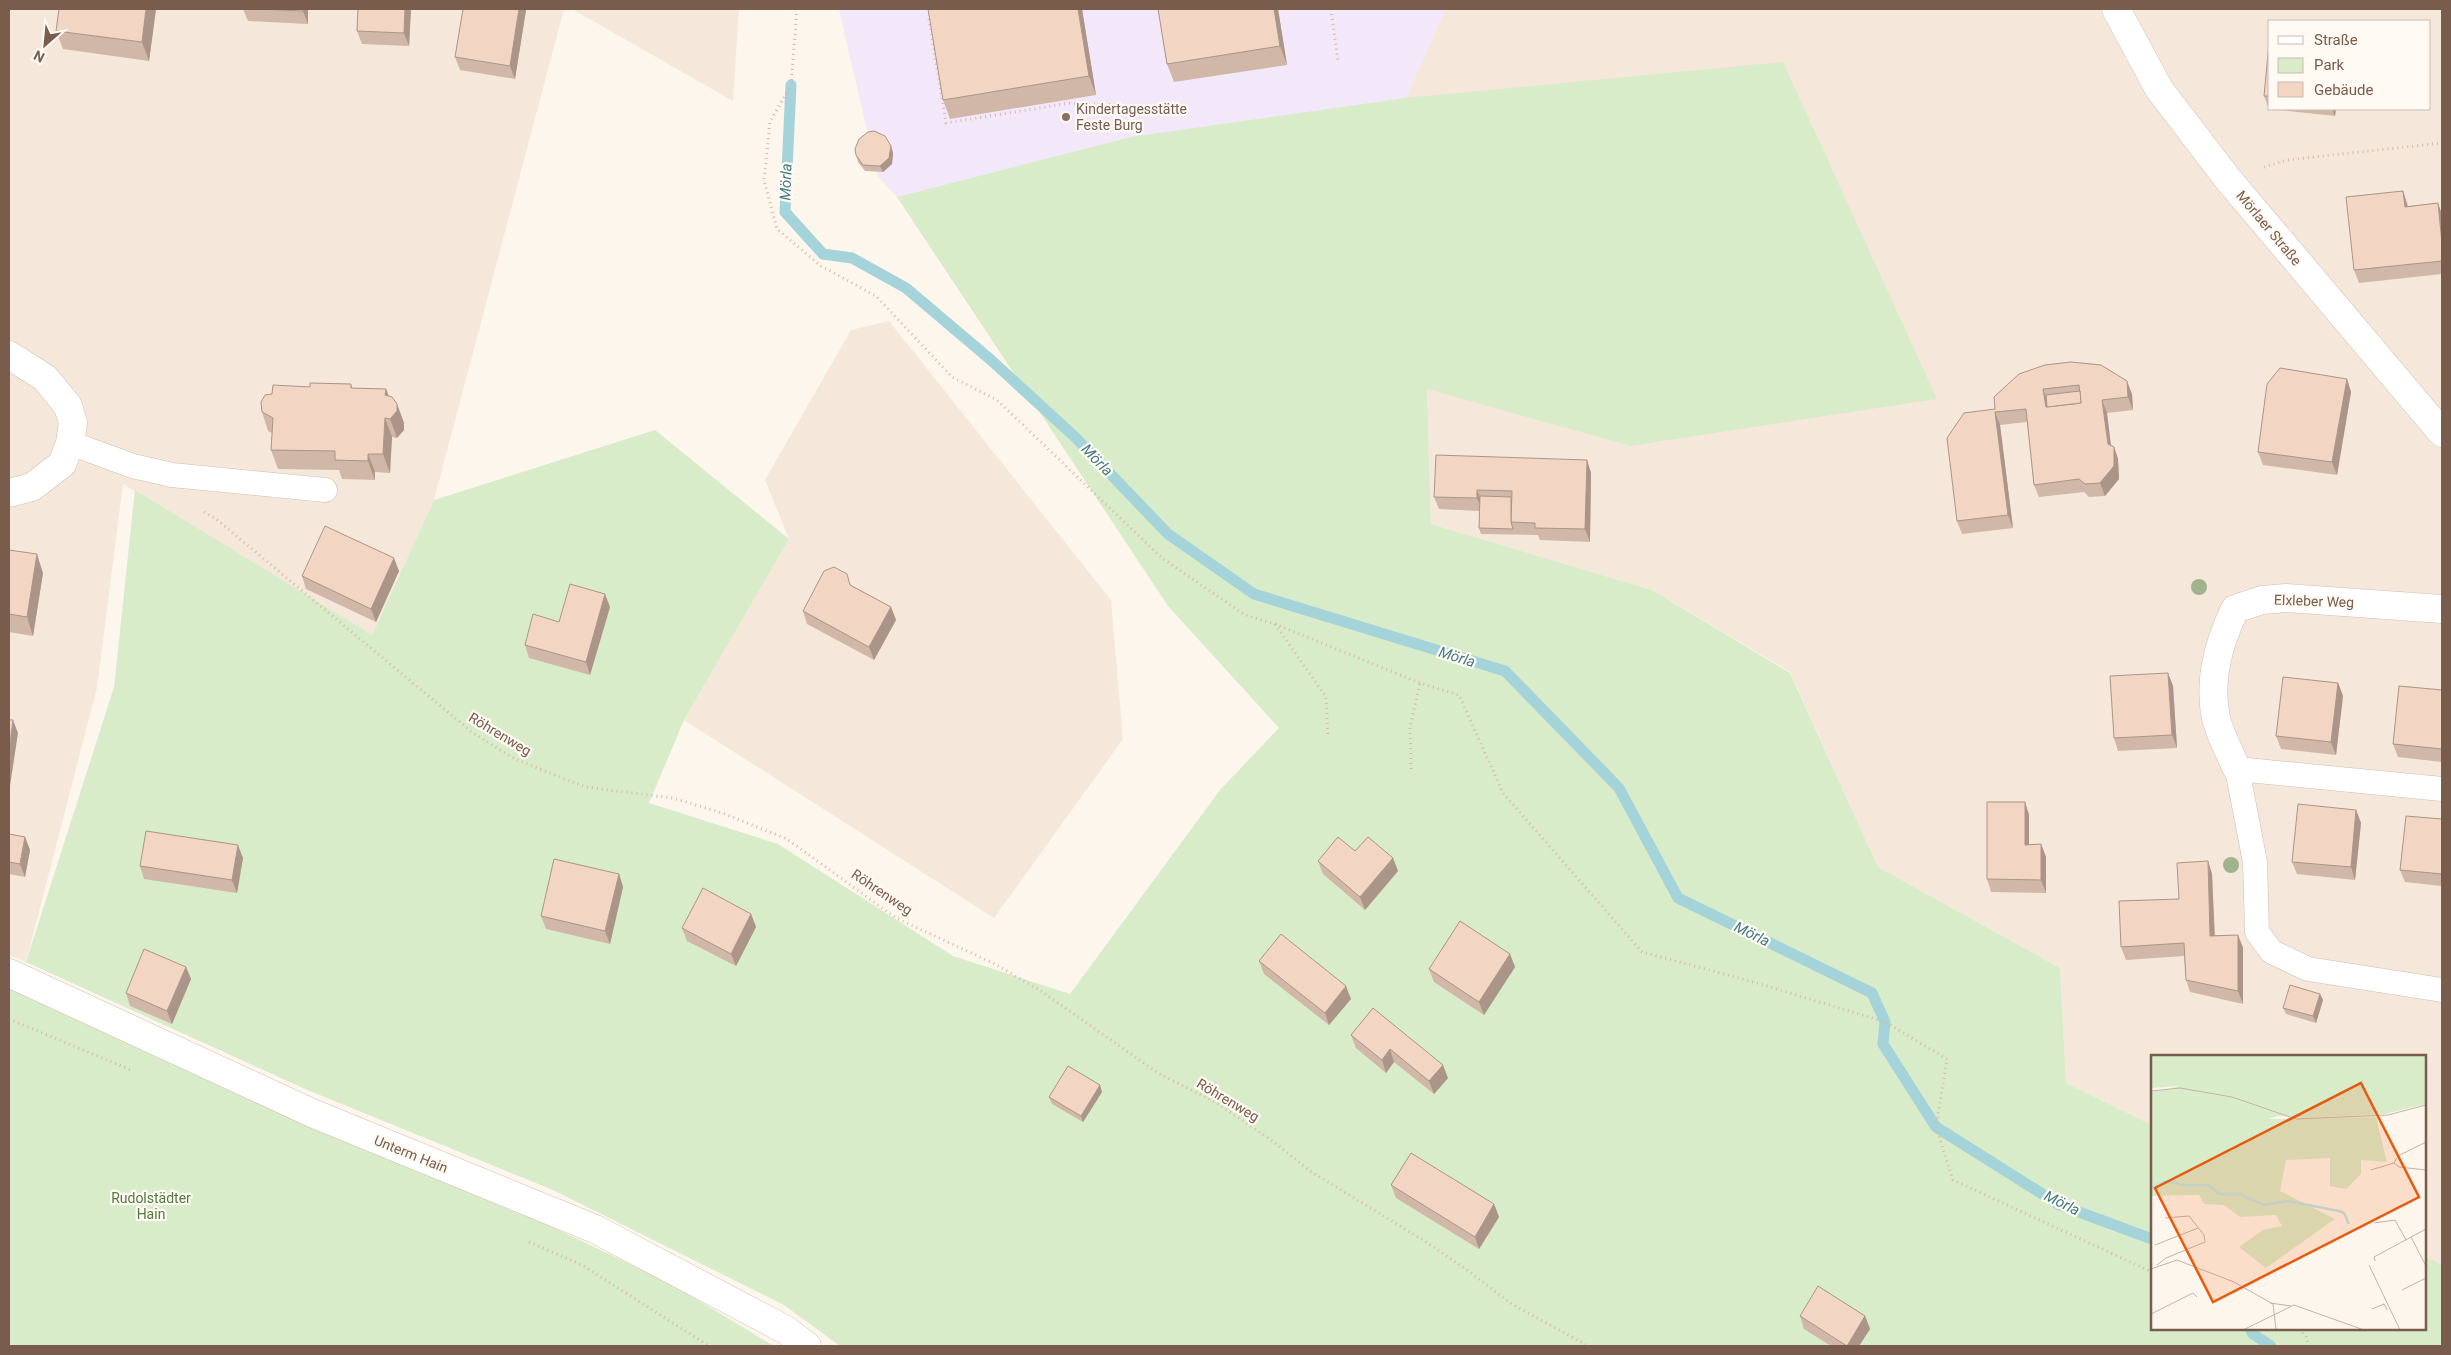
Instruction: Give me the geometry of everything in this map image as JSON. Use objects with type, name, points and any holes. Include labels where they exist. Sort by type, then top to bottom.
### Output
[{"type":"street","name":"Mörlaer Straße","points":[[2116,9],[2159,89],[2216,164],[2442,433]]},
{"type":"street","points":[[9,355],[45,378],[68,406],[73,423],[70,443],[62,464],[32,487],[9,493]]},
{"type":"street","name":"Elxleber Weg","points":[[2237,769],[2216,719],[2213,676],[2224,632],[2236,608],[2262,600],[2286,598],[2442,608]]},
{"type":"street","name":"Unterm Hain","points":[[9,973],[312,1113],[594,1229],[786,1330],[807,1346]]},
{"type":"lane","points":[[70,443],[133,466],[172,475],[325,490]]},
{"type":"lane","points":[[2237,769],[2442,788]]},
{"type":"lane","name":"Elxleber Weg","points":[[2237,769],[2255,862],[2257,932],[2272,952],[2308,970],[2442,990]]},
{"type":"path","points":[[797,9],[791,85],[770,122],[764,180],[777,229],[821,266],[876,296],[952,377],[997,400],[1162,558],[1245,615],[1274,624],[1420,683],[1459,695],[1503,793],[1642,952],[1750,981],[1885,1022],[1947,1059],[1936,1128],[1953,1180],[2151,1272]]},
{"type":"path","points":[[1331,9],[1338,62]]},
{"type":"path","points":[[929,18],[946,123],[1070,103],[1119,105]]},
{"type":"path","points":[[2288,160],[2442,143]]},
{"type":"path","name":"Röhrenweg","points":[[202,510],[216,519],[473,733],[515,759],[585,787],[673,798],[725,814],[787,839],[896,918],[995,964],[1041,991],[1158,1073],[1215,1102],[1274,1142],[1310,1171],[1424,1240],[1510,1303],[1588,1346]]},
{"type":"path","points":[[1274,624],[1326,697],[1328,736]]},
{"type":"path","points":[[1411,769],[1410,727],[1420,683]]},
{"type":"path","points":[[2300,1330],[2306,1336],[2309,1346]]},
{"type":"shaded area","points":[[9,9],[564,9],[434,500],[372,635],[123,484],[97,688],[26,962],[9,955]]},
{"type":"shaded area","points":[[572,9],[739,9],[733,101]]},
{"type":"shaded area","points":[[839,9],[2442,9],[2442,1265],[2426,1257],[2426,1055],[2151,1055],[2151,1125],[2066,1083],[2060,968],[1878,867],[1790,672],[1652,590],[1431,524],[1427,388],[1630,446],[1131,137],[897,197],[878,176]]},
{"type":"shaded area","name":"Kindertagesstätte Feste Burg","points":[[839,9],[1446,9],[1406,98],[1131,137],[897,197],[878,176]]},
{"type":"shaded area","points":[[889,321],[1111,600],[1123,739],[994,918],[684,720],[789,539],[765,480],[851,330]]},
{"type":"green space","points":[[1783,62],[1937,399],[1630,446],[1427,389],[1431,524],[1652,590],[1790,673],[1878,867],[2060,968],[2066,1083],[2151,1125],[2151,1330],[2426,1330],[2426,1257],[2442,1265],[2442,1346],[840,1346],[784,1305],[553,1190],[305,1089],[26,962],[114,687],[135,490],[372,635],[434,500],[655,430],[789,539],[684,720],[649,803],[778,844],[953,956],[1070,994],[1220,790],[1279,728],[1168,606],[897,197],[1131,137],[1406,98]]},
{"type":"green space","name":"Rudolstädter Hain","points":[[9,984],[527,1215],[668,1282],[774,1346],[9,1346]]},
{"type":"building","points":[[59,9],[146,9],[142,42],[56,31]]},
{"type":"building","points":[[259,9],[303,9],[303,11]]},
{"type":"building","points":[[358,9],[405,9],[404,33],[357,31]]},
{"type":"building","points":[[463,9],[519,9],[510,66],[455,57]]},
{"type":"building","points":[[928,9],[1078,9],[1089,76],[943,100]]},
{"type":"building","points":[[1158,9],[1274,9],[1280,46],[1167,64]]},
{"type":"building","points":[[2268,54],[2268,96],[2264,96]]},
{"type":"building","points":[[874,131],[885,136],[891,146],[889,158],[880,166],[863,165],[856,155],[855,149],[859,139],[868,132]]},
{"type":"building","points":[[2403,191],[2405,207],[2438,203],[2442,261],[2354,270],[2346,197]]},
{"type":"building","points":[[2071,362],[2101,365],[2127,381],[2128,397],[2102,400],[2108,444],[2114,447],[2114,466],[2100,483],[2085,484],[2079,479],[2034,485],[2026,409],[1995,412],[2008,515],[1957,521],[1947,438],[1964,413],[1995,409],[1994,397],[2019,374],[2045,365]],"holes":[[[2079,385],[2081,403],[2046,407],[2043,389]]]},
{"type":"building","points":[[2280,368],[2347,379],[2332,462],[2258,452],[2267,384]]},
{"type":"building","points":[[310,383],[351,384],[351,388],[386,389],[385,395],[392,397],[397,404],[397,411],[390,419],[385,418],[383,454],[368,454],[368,461],[335,460],[335,451],[271,450],[273,418],[262,412],[261,402],[265,395],[272,394],[273,385],[310,387]]},
{"type":"building","points":[[2080,391],[2081,403],[2047,407],[2046,395]]},
{"type":"building","points":[[1436,455],[1587,460],[1585,529],[1535,528],[1535,523],[1511,522],[1512,491],[1477,490],[1477,498],[1434,497]]},
{"type":"building","points":[[1480,496],[1511,497],[1511,522],[1513,529],[1479,528]]},
{"type":"building","points":[[325,526],[394,558],[371,609],[302,576]]},
{"type":"building","points":[[9,550],[37,554],[27,617],[9,614]]},
{"type":"building","points":[[834,567],[847,574],[850,585],[891,607],[869,647],[803,611],[824,571]]},
{"type":"building","points":[[570,584],[605,594],[586,662],[525,645],[533,614],[559,622]]},
{"type":"building","points":[[2168,673],[2172,735],[2114,738],[2110,676]]},
{"type":"building","points":[[2283,677],[2338,683],[2331,742],[2276,736]]},
{"type":"building","points":[[2399,686],[2442,690],[2442,749],[2393,744]]},
{"type":"building","points":[[9,720],[13,720],[9,751]]},
{"type":"building","points":[[1987,802],[2025,802],[2025,845],[2041,844],[2041,880],[1987,879]]},
{"type":"building","points":[[2298,804],[2356,810],[2351,867],[2292,862]]},
{"type":"building","points":[[2406,816],[2442,819],[2442,874],[2400,870]]},
{"type":"building","points":[[146,831],[238,845],[232,880],[140,866]]},
{"type":"building","points":[[9,834],[25,837],[20,864],[9,862]]},
{"type":"building","points":[[1338,837],[1355,851],[1368,837],[1393,858],[1360,897],[1318,861]]},
{"type":"building","points":[[554,859],[619,874],[605,931],[541,916]]},
{"type":"building","points":[[2208,861],[2210,936],[2238,935],[2238,991],[2186,980],[2184,943],[2121,947],[2119,901],[2179,899],[2177,863]]},
{"type":"building","points":[[703,888],[751,914],[731,954],[682,928]]},
{"type":"building","points":[[1460,921],[1510,954],[1479,1002],[1429,969]]},
{"type":"building","points":[[1281,934],[1346,986],[1325,1013],[1259,961]]},
{"type":"building","points":[[144,949],[186,967],[167,1011],[126,993]]},
{"type":"building","points":[[2290,985],[2320,994],[2313,1016],[2283,1008]]},
{"type":"building","points":[[1373,1008],[1443,1065],[1429,1081],[1390,1049],[1382,1060],[1351,1035]]},
{"type":"building","points":[[1068,1066],[1100,1085],[1081,1116],[1049,1097]]},
{"type":"building","points":[[1411,1153],[1494,1204],[1475,1237],[1391,1185]]},
{"type":"building","points":[[1818,1286],[1865,1316],[1847,1346],[1800,1316]]},
{"type":"waterway","name":"Mörla","points":[[791,85],[785,212],[823,254],[852,258],[906,288],[991,360],[1075,437],[1168,534],[1254,594],[1505,671],[1619,788],[1678,898],[1872,993],[1885,1022],[1883,1044],[1936,1127],[2060,1205],[2151,1239]]},
{"type":"waterway","name":"Mörla","points":[[2251,1330],[2253,1334],[2271,1346]]},
{"type":"place","name":"Kindertagesstätte Feste Burg","points":[[1066,117]]}]
